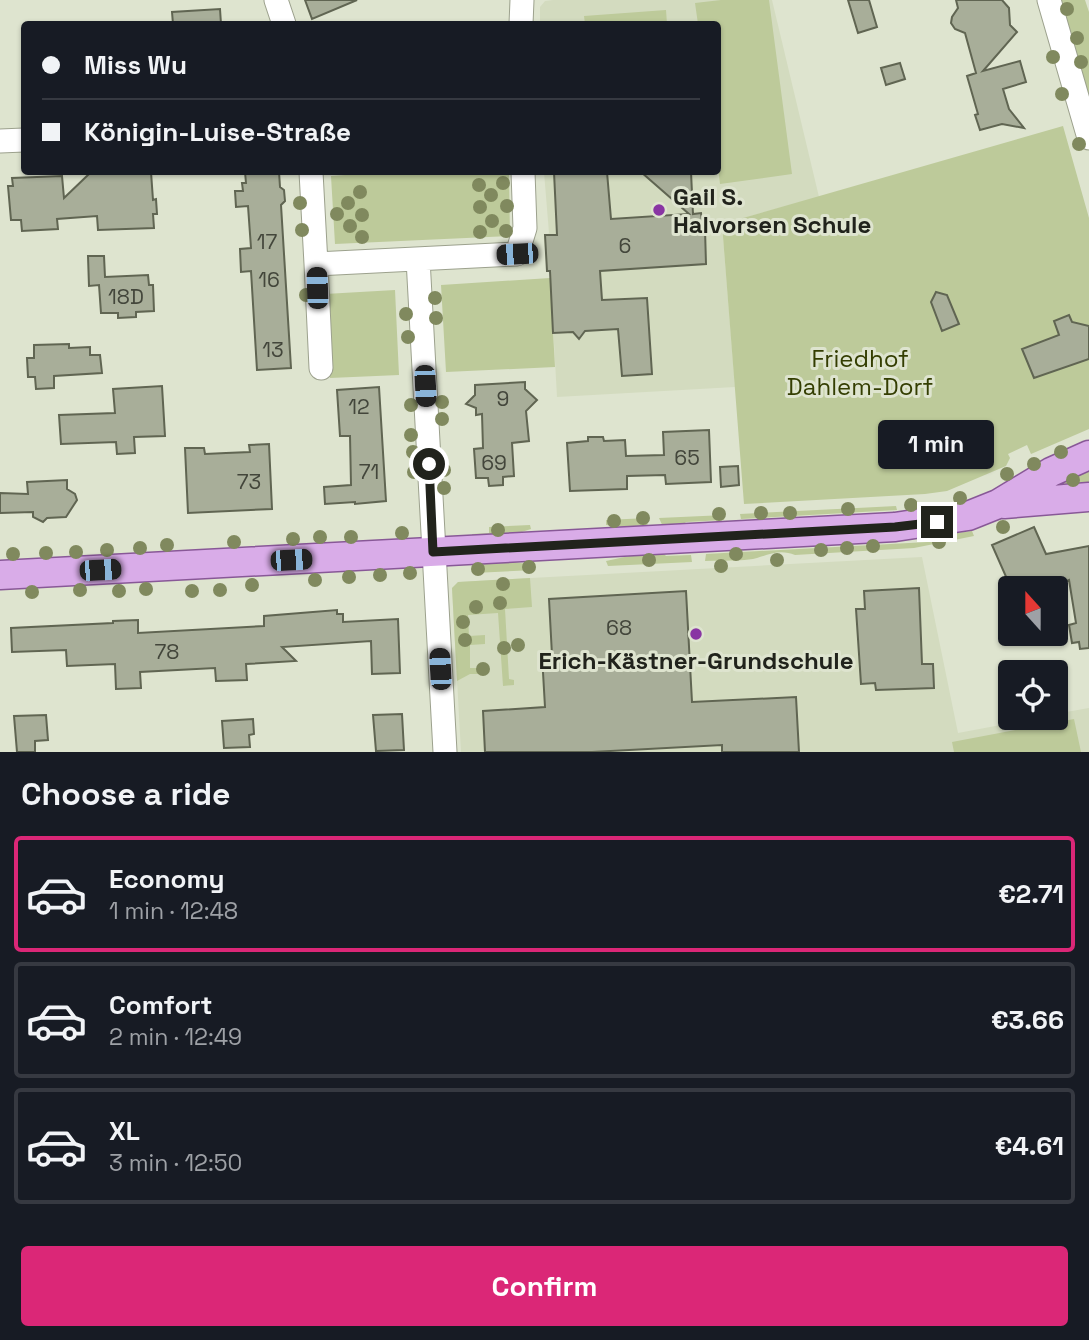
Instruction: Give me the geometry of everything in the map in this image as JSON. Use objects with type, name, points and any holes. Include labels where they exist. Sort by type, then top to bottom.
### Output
[{"type":"main road","points":[[0,575],[895,527],[968,516],[998,504],[1051,472],[1089,455]]},
{"type":"main road","points":[[998,504],[1089,497]]},
{"type":"street","points":[[276,0],[283,21]]},
{"type":"street","points":[[521,21],[522,0]]},
{"type":"street","points":[[1049,0],[1089,138]]},
{"type":"street","points":[[0,141],[21,140]]},
{"type":"street","points":[[311,175],[321,368]]},
{"type":"street","points":[[316,264],[517,254],[525,228],[523,175]]},
{"type":"street","points":[[418,259],[445,752]]},
{"type":"shaded area","name":"Gail S. Halvorsen Schule","points":[[772,0],[819,197],[722,224],[735,387],[557,397],[550,271],[547,271],[544,238],[549,233],[544,175],[721,175],[721,21],[540,21],[540,7],[545,1]]},
{"type":"shaded area","name":"Erich-Kästner-Grundschule","points":[[922,557],[958,733],[998,726],[998,730],[1068,730],[1068,712],[1089,708],[1089,752],[461,752],[452,588],[458,582]]},
{"type":"green space","points":[[769,0],[792,174],[720,184],[721,21],[698,21],[695,3]]},
{"type":"green space","points":[[1058,0],[1085,0],[1089,12],[1089,107]]},
{"type":"green space","points":[[666,10],[667,21],[585,21],[584,16]]},
{"type":"green space","name":"Friedhof Dahlem-Dorf","points":[[1063,126],[1089,218],[1089,429],[1031,454],[1027,445],[1008,454],[1010,458],[1006,466],[947,491],[744,504],[722,224]]},
{"type":"green space","points":[[509,175],[510,236],[335,244],[331,176]]},
{"type":"green space","points":[[550,278],[555,367],[446,372],[441,285]]},
{"type":"green space","points":[[395,290],[399,375],[330,378],[325,294]]},
{"type":"green space","points":[[1089,465],[1089,484],[1061,490],[1056,479]]},
{"type":"green space","points":[[896,506],[897,510],[741,519],[740,514]]},
{"type":"green space","points":[[725,515],[724,520],[686,522],[679,528],[664,529],[659,518]]},
{"type":"green space","points":[[648,518],[647,530],[606,525],[606,520]]},
{"type":"green space","points":[[530,525],[531,529],[512,535],[472,540],[472,534],[489,533],[489,527]]},
{"type":"green space","points":[[972,531],[974,536],[914,548],[795,555],[780,552],[744,560],[705,561],[706,554],[927,542],[933,536]]},
{"type":"green space","points":[[661,551],[666,556],[691,555],[692,562],[608,566],[606,561],[648,552]]},
{"type":"green space","points":[[500,560],[534,565],[534,570],[474,573],[473,561]]},
{"type":"green space","points":[[530,578],[532,607],[505,609],[509,679],[514,680],[514,685],[503,686],[498,613],[468,615],[469,636],[485,635],[485,644],[470,645],[470,668],[486,668],[486,674],[470,674],[457,681],[452,588],[458,582]]},
{"type":"green space","points":[[1074,719],[1081,752],[954,752],[952,742],[1016,730],[1068,730],[1068,720]]},
{"type":"building","points":[[305,0],[357,0],[312,19]]},
{"type":"building","points":[[848,0],[869,0],[877,27],[858,33]]},
{"type":"building","points":[[956,0],[1002,0],[1009,8],[1010,25],[1017,32],[983,71],[1020,61],[1026,82],[1003,89],[1009,109],[1024,128],[1002,124],[980,130],[967,76],[976,73],[965,33],[955,29],[951,23],[958,8]]},
{"type":"building","points":[[220,9],[221,21],[173,21],[172,12]]},
{"type":"building","points":[[900,63],[905,79],[886,85],[881,68]]},
{"type":"building","points":[[88,175],[151,175],[157,214],[153,214],[154,228],[98,230],[97,216],[57,219],[58,229],[22,231],[21,220],[11,220],[8,186],[13,186],[12,178],[62,176],[64,198]]},
{"type":"building","points":[[245,175],[279,175],[280,187],[284,190],[285,201],[281,205],[291,368],[257,370],[251,271],[241,272],[240,249],[251,248],[248,206],[236,207],[235,191],[243,191],[242,183],[246,183]]},
{"type":"building","points":[[554,175],[607,175],[611,219],[689,214],[644,175],[691,175],[693,214],[701,213],[705,229],[706,264],[600,271],[602,300],[647,298],[652,374],[622,376],[618,329],[585,331],[579,339],[573,332],[553,333],[545,235],[557,235]]},
{"type":"building","points":[[88,256],[104,256],[105,277],[148,275],[149,285],[153,285],[154,311],[136,312],[136,317],[118,318],[118,313],[101,313],[99,285],[89,286]]},
{"type":"building","points":[[936,292],[947,295],[959,324],[942,331],[931,302]]},
{"type":"building","points":[[1069,315],[1072,322],[1089,326],[1089,359],[1034,378],[1022,349],[1059,335],[1054,321]]},
{"type":"building","points":[[69,344],[69,348],[90,347],[90,355],[100,355],[102,373],[54,376],[54,388],[36,389],[35,377],[28,377],[27,358],[34,358],[34,345]]},
{"type":"building","points":[[525,382],[525,389],[537,400],[526,411],[529,441],[512,443],[514,476],[503,477],[503,485],[489,486],[488,478],[476,478],[474,449],[483,448],[482,414],[476,415],[476,408],[466,404],[475,395],[475,385]]},
{"type":"building","points":[[162,386],[165,436],[134,437],[135,453],[117,454],[116,442],[61,444],[59,415],[115,413],[113,389]]},
{"type":"building","points":[[379,387],[386,501],[325,504],[324,487],[351,485],[350,436],[340,436],[337,390]]},
{"type":"building","points":[[709,430],[711,482],[666,484],[665,475],[627,476],[627,489],[570,491],[567,443],[588,441],[588,437],[603,437],[604,441],[625,440],[626,456],[664,455],[663,432]]},
{"type":"building","points":[[269,444],[272,509],[188,513],[185,448],[204,448],[205,454],[250,452],[249,445]]},
{"type":"building","points":[[738,466],[739,485],[721,487],[720,467]]},
{"type":"building","points":[[67,480],[67,489],[75,494],[77,500],[66,517],[47,518],[43,522],[33,517],[33,512],[0,513],[0,493],[28,494],[27,482]]},
{"type":"building","points":[[1034,527],[1046,554],[1089,546],[1089,648],[1080,649],[1079,642],[1072,643],[1069,625],[1076,623],[1068,576],[1006,576],[992,545]]},
{"type":"building","points":[[919,588],[922,664],[933,664],[934,688],[876,690],[875,683],[861,684],[856,609],[865,609],[864,591]]},
{"type":"building","points":[[686,591],[692,702],[796,697],[799,752],[722,752],[722,745],[592,752],[485,752],[483,711],[545,707],[542,655],[552,655],[549,599]]},
{"type":"building","points":[[337,610],[337,614],[343,614],[343,622],[398,619],[400,673],[372,674],[371,641],[282,647],[296,661],[246,664],[247,680],[216,681],[215,668],[140,672],[141,688],[116,689],[115,664],[67,666],[66,650],[12,652],[11,628],[138,620],[138,633],[264,626],[264,616]]},
{"type":"building","points":[[402,714],[404,750],[376,751],[373,715]]},
{"type":"building","points":[[46,715],[48,740],[35,741],[35,752],[17,752],[14,716]]},
{"type":"building","points":[[253,719],[254,734],[249,735],[250,747],[224,748],[222,721]]},
{"type":"place","name":"Gail S. Halvorsen Schule","points":[[659,210]]},
{"type":"place","name":"Erich-Kästner-Grundschule","points":[[696,634]]},
{"type":"route","points":[[429,464],[433,552],[895,527],[937,522]]}]
